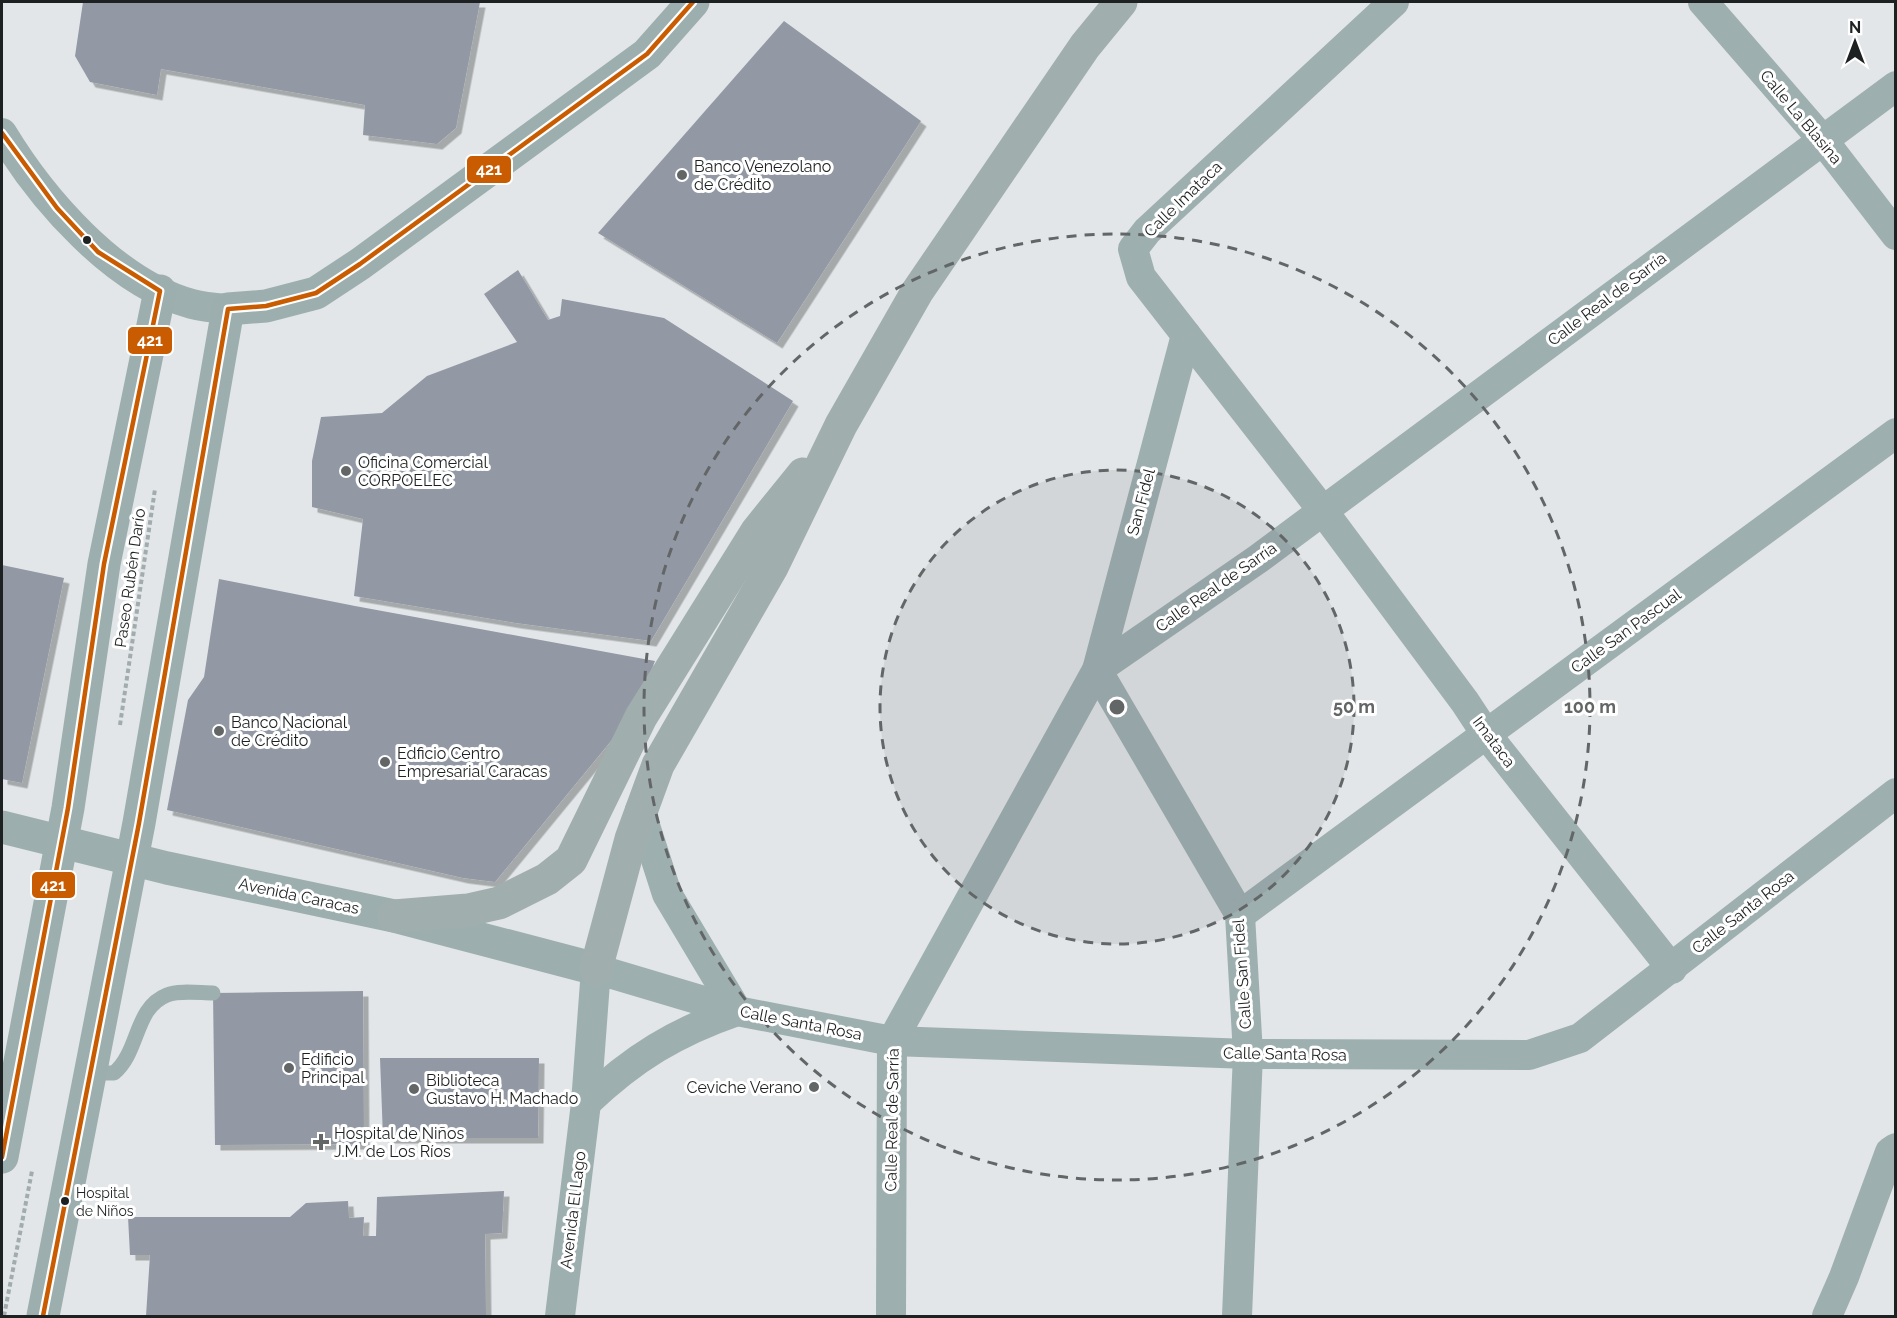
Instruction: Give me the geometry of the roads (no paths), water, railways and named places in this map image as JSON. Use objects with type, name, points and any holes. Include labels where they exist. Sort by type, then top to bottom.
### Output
[{"type":"highway","points":[[596,969],[640,810],[657,765],[772,567],[841,425],[917,292],[1085,46],[1121,2]]},
{"type":"highway","points":[[394,916],[468,910],[499,903],[547,879],[570,860],[641,717],[711,602],[758,531],[841,425]]},
{"type":"main road","points":[[43,1317],[132,859],[228,309],[266,306],[316,292],[351,270],[647,54],[693,2]]},
{"type":"main road","points":[[2,1157],[10,1076],[62,841],[104,564],[160,291]]},
{"type":"main road","name":"Avenida Caracas","points":[[2,827],[132,859],[394,916],[596,969]]},
{"type":"street","name":"Calle Imataca","points":[[1323,511],[1141,277],[1133,249],[1147,231],[1394,2]]},
{"type":"street","name":"Calle La Blasina","points":[[1703,2],[1822,139],[1896,235]]},
{"type":"street","name":"Calle Real de Sarría","points":[[891,1317],[892,1041],[1097,670],[1258,559],[1896,86]]},
{"type":"street","points":[[2,133],[57,208],[98,252],[160,291],[192,304],[228,309]]},
{"type":"street","name":"San Fidel","points":[[1097,670],[1186,335]]},
{"type":"street","name":"Calle San Pascual","points":[[1240,915],[1896,433]]},
{"type":"street","name":"Imataca","points":[[1323,511],[1465,702],[1486,734],[1672,969]]},
{"type":"street","name":"Calle San Fidel","points":[[1097,670],[1240,915],[1248,1054],[1236,1317]]},
{"type":"street","name":"Calle Santa Rosa","points":[[596,969],[737,1011],[892,1041],[1248,1054],[1529,1055],[1580,1038],[1672,969],[1896,793]]},
{"type":"street","points":[[586,1103],[640,1056],[703,1022],[737,1011],[667,894],[640,810]]},
{"type":"street","name":"Avenida El Lago","points":[[560,1317],[586,1103],[596,969]]},
{"type":"street","points":[[1827,1317],[1890,1152],[1896,1148]]},
{"type":"lane","points":[[89,1073],[114,1073],[120,1068],[128,1059],[147,1008],[168,994],[213,993]]},
{"type":"place","name":"Banco Venezolano de Crédito","points":[[682,175]]},
{"type":"place","name":"Oficina Comercial CORPOELEC","points":[[346,471]]},
{"type":"place","name":"Banco Nacional de Crédito","points":[[219,731]]},
{"type":"place","name":"Edficio Centro Empresarial Caracas","points":[[385,762]]},
{"type":"place","name":"Edificio Principal","points":[[289,1068]]},
{"type":"place","name":"Ceviche Verano","points":[[814,1087]]},
{"type":"place","name":"Biblioteca Gustavo H. Machado","points":[[414,1089]]},
{"type":"place","name":"Hospital de Niños J.M. de Los Ríos","points":[[321,1142]]},
{"type":"place","name":"Hospital de Niños","points":[[65,1201]]}]
